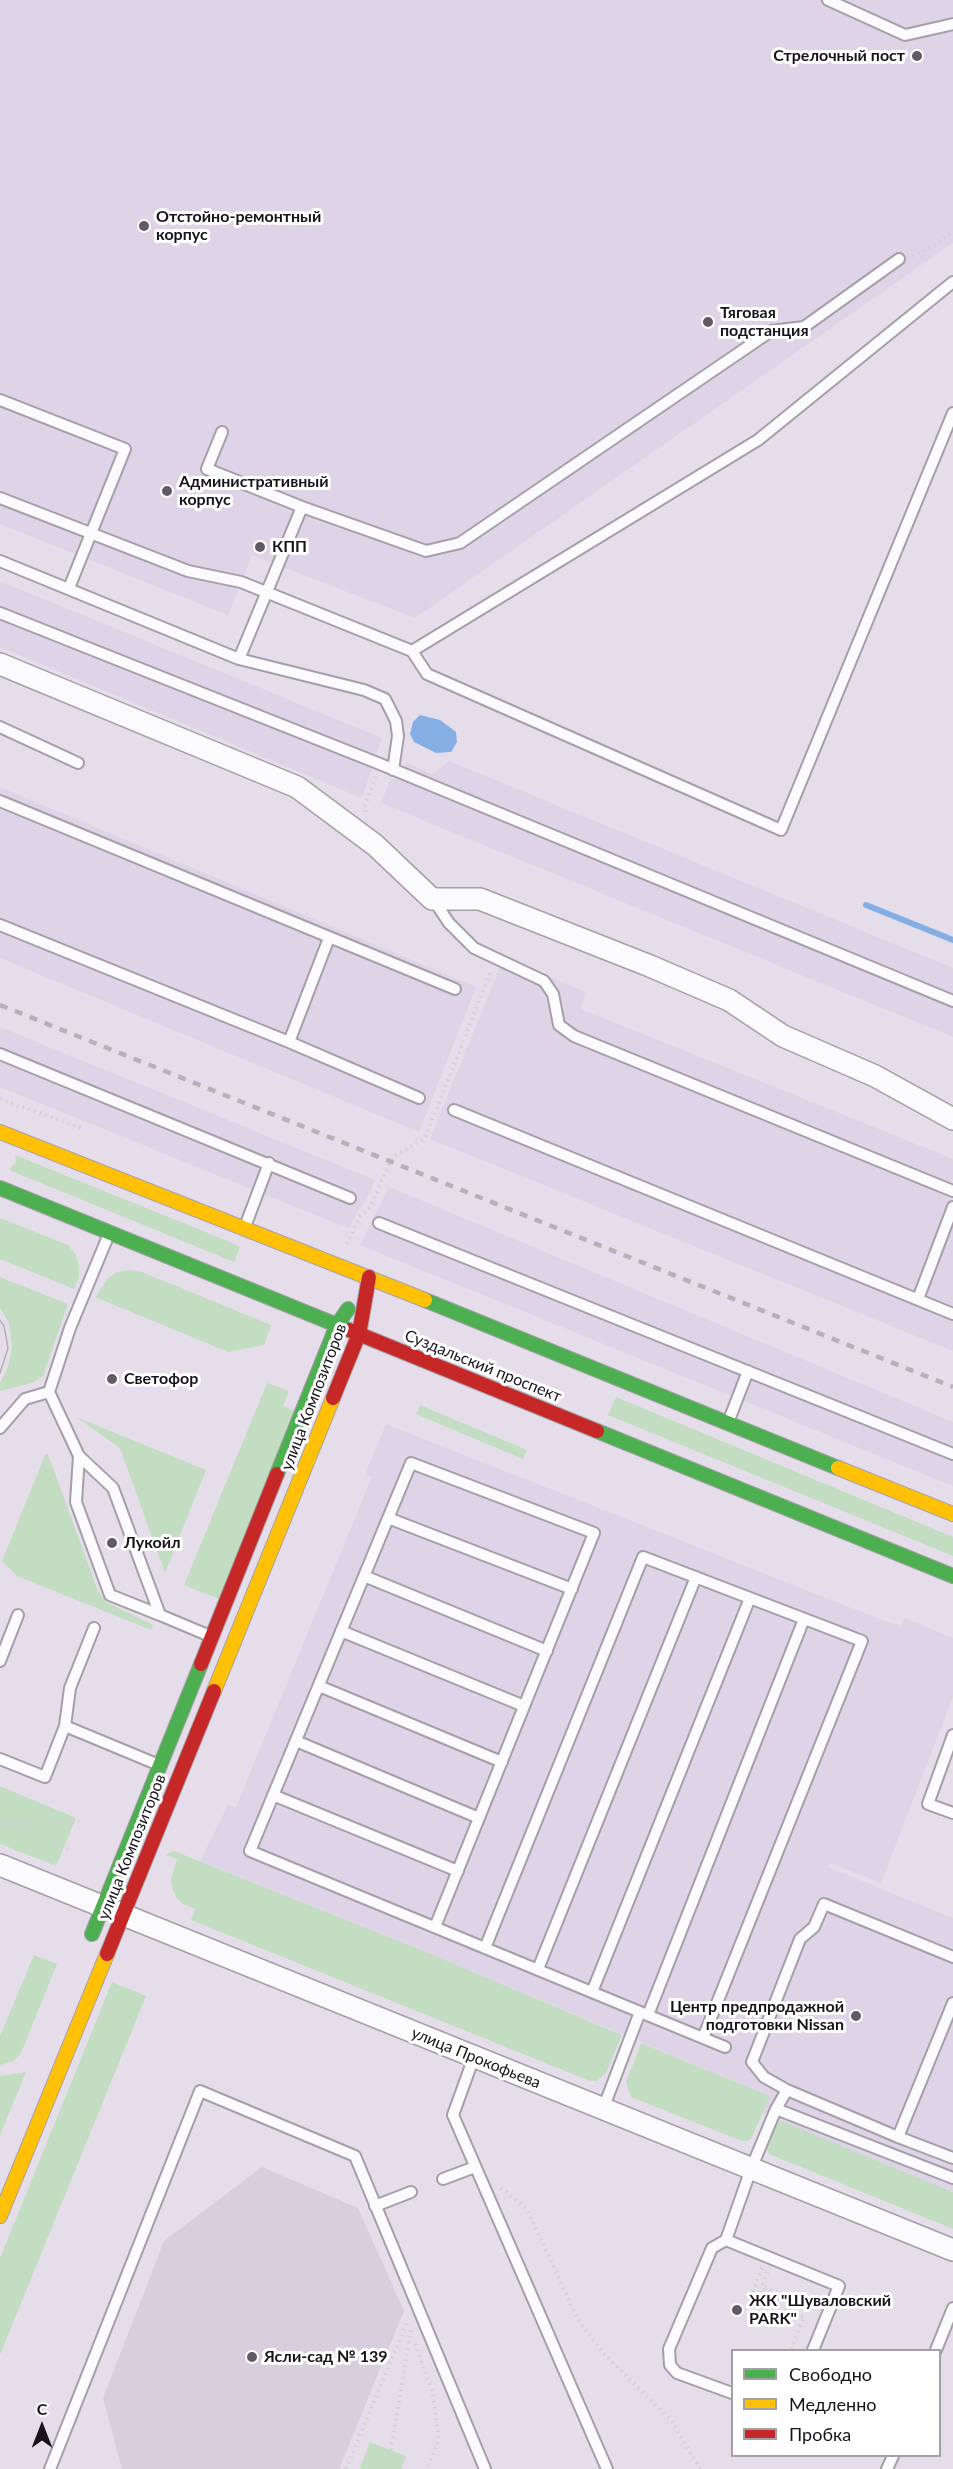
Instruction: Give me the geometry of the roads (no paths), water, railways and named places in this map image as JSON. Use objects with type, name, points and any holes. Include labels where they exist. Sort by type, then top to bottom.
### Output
[{"type":"main road","points":[[0,1141],[245,1227],[953,1514]]},
{"type":"main road","name":"Суздальский проспект","points":[[0,1188],[953,1576]]},
{"type":"main road","name":"улица Композиторов","points":[[0,2216],[113,1910],[160,1765],[338,1325],[369,1277]]},
{"type":"main road","name":"улица Композиторов","points":[[88,1945],[113,1910],[180,1773],[359,1334],[369,1277]]},
{"type":"street","points":[[0,664],[297,787],[375,845],[432,899],[480,898],[517,911],[699,987],[729,1000],[783,1036],[875,1076],[953,1119]]},
{"type":"street","name":"улица Прокофьева","points":[[0,1865],[953,2250]]},
{"type":"lane","points":[[828,0],[905,35],[953,24]]},
{"type":"lane","points":[[222,432],[207,469],[303,507],[426,551],[460,543],[771,331],[804,327],[899,259]]},
{"type":"lane","points":[[412,651],[758,440],[953,282]]},
{"type":"lane","points":[[0,400],[125,449],[69,588]]},
{"type":"lane","points":[[0,498],[188,571],[241,582],[412,651],[427,674],[781,830],[953,413]]},
{"type":"lane","points":[[239,659],[303,507]]},
{"type":"lane","points":[[0,561],[239,659],[364,690],[385,699],[396,721],[398,736],[393,770]]},
{"type":"lane","points":[[0,613],[380,764],[953,1001]]},
{"type":"lane","points":[[0,727],[78,763]]},
{"type":"lane","points":[[0,801],[454,989]]},
{"type":"lane","points":[[432,899],[449,923],[474,948],[544,981],[553,994],[559,1025],[574,1036],[953,1191]]},
{"type":"lane","points":[[0,925],[289,1042],[419,1098]]},
{"type":"lane","points":[[289,1042],[329,938]]},
{"type":"lane","points":[[0,1054],[350,1198]]},
{"type":"lane","points":[[454,1110],[953,1314]]},
{"type":"lane","points":[[245,1227],[269,1163]]},
{"type":"lane","points":[[918,1299],[948,1237],[953,1207]]},
{"type":"lane","points":[[379,1223],[953,1454]]},
{"type":"lane","points":[[109,1233],[70,1328],[49,1392],[79,1456],[113,1488],[160,1615]]},
{"type":"lane","points":[[727,1423],[748,1371]]},
{"type":"lane","points":[[0,1428],[25,1399],[49,1392]]},
{"type":"lane","points":[[79,1456],[76,1502],[110,1595],[232,1646]]},
{"type":"lane","points":[[435,1927],[594,1533],[411,1463],[250,1851],[725,2047]]},
{"type":"lane","points":[[388,1518],[572,1589]]},
{"type":"lane","points":[[485,1948],[643,1557],[862,1641],[703,2038]]},
{"type":"lane","points":[[364,1576],[547,1651]]},
{"type":"lane","points":[[538,1970],[696,1577]]},
{"type":"lane","points":[[592,1992],[750,1598]]},
{"type":"lane","points":[[0,1661],[18,1615]]},
{"type":"lane","points":[[603,2109],[804,1619]]},
{"type":"lane","points":[[0,1759],[45,1777],[65,1726],[70,1688],[94,1628]]},
{"type":"lane","points":[[341,1631],[524,1706]]},
{"type":"lane","points":[[319,1686],[502,1762]]},
{"type":"lane","points":[[65,1726],[180,1773]]},
{"type":"lane","points":[[953,1735],[928,1804],[953,1813]]},
{"type":"lane","points":[[296,1742],[479,1818]]},
{"type":"lane","points":[[273,1796],[458,1871]]},
{"type":"lane","points":[[953,1957],[824,1905],[814,1927],[800,1939],[752,2062],[764,2077],[787,2090],[953,2158]]},
{"type":"lane","points":[[898,2137],[953,2003]]},
{"type":"lane","points":[[474,2057],[453,2115],[607,2469]]},
{"type":"lane","points":[[731,2393],[677,2373],[670,2365],[669,2349],[712,2248],[726,2241],[751,2169],[776,2109],[787,2090]]},
{"type":"lane","points":[[50,2469],[200,2091],[355,2156],[485,2469]]},
{"type":"lane","points":[[776,2109],[953,2178]]},
{"type":"lane","points":[[443,2179],[475,2167]]},
{"type":"lane","points":[[375,2206],[411,2192]]},
{"type":"lane","points":[[726,2241],[839,2286],[813,2349]]},
{"type":"lane","points":[[936,2349],[953,2308]]},
{"type":"water","points":[[420,715],[440,720],[456,732],[457,742],[451,752],[436,753],[414,742],[410,734],[413,722]]},
{"type":"waterway","points":[[866,905],[953,940]]},
{"type":"tram line","points":[[0,1320],[4,1326],[8,1348],[0,1373]]},
{"type":"railway","points":[[0,1005],[953,1387]]},
{"type":"place","name":"Стрелочный пост","points":[[917,56]]},
{"type":"place","name":"Отстойно-ремонтный корпус","points":[[144,226]]},
{"type":"place","name":"Тяговая подстанция","points":[[708,322]]},
{"type":"place","name":"Административный корпус","points":[[167,491]]},
{"type":"place","name":"КПП","points":[[260,547]]},
{"type":"place","name":"Светофор","points":[[112,1379]]},
{"type":"place","name":"Лукойл","points":[[112,1543]]},
{"type":"place","name":"Центр предпродажной подготовки Nissan","points":[[856,2016]]},
{"type":"place","name":"ЖК \"Шуваловский PARK\"","points":[[737,2310]]},
{"type":"place","name":"Ясли-сад № 139","points":[[252,2357]]}]
